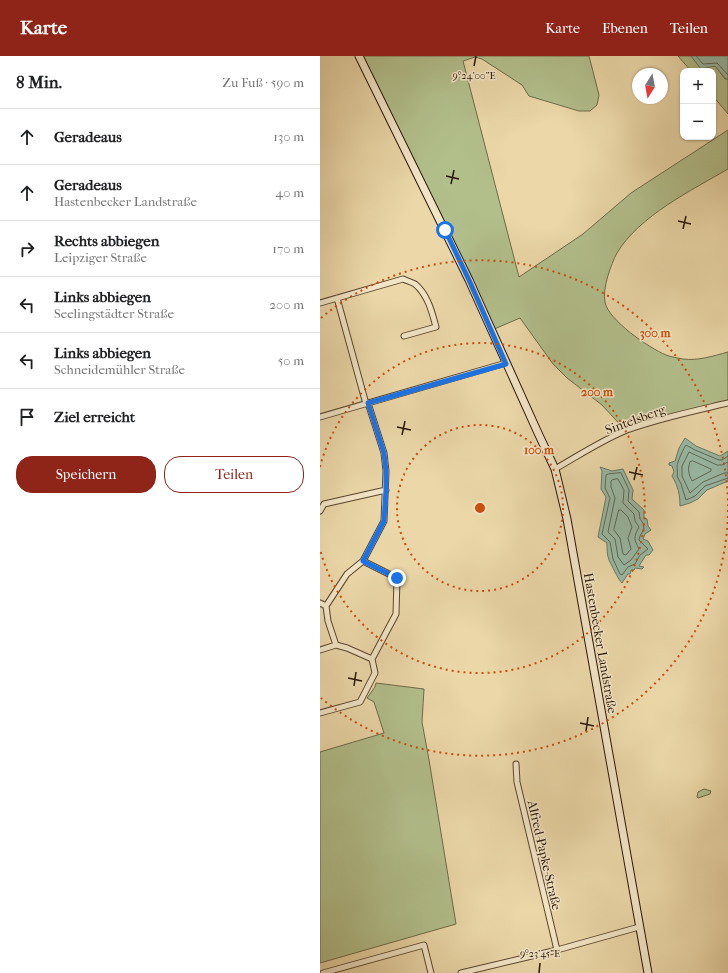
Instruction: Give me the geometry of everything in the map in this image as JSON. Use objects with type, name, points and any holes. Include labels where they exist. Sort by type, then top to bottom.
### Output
[{"type":"main road","name":"Hastenbecker Landstraße","points":[[359,56],[445,230],[492,330],[554,469],[567,519],[648,973]]},
{"type":"street","points":[[320,303],[403,280],[414,284],[425,298],[432,312],[436,327],[404,336]]},
{"type":"street","points":[[336,646],[328,621],[326,606],[347,574],[363,561],[384,521],[386,490],[384,453],[367,403],[337,298]]},
{"type":"street","points":[[320,418],[367,403],[506,364]]},
{"type":"street","name":"Sintelsberg","points":[[554,469],[602,442],[647,423],[728,403]]},
{"type":"street","points":[[320,511],[324,504],[386,490]]},
{"type":"street","points":[[320,713],[360,702],[376,674],[372,659],[396,614],[397,578],[363,561]]},
{"type":"street","points":[[320,603],[326,606]]},
{"type":"street","points":[[320,650],[336,646],[347,648],[372,659]]},
{"type":"street","name":"Alfred-Papke-Straße","points":[[516,764],[517,782],[557,950]]},
{"type":"street","points":[[461,973],[557,950],[639,928]]},
{"type":"street","points":[[323,973],[424,945],[431,973]]},
{"type":"green space","points":[[359,56],[589,56],[599,95],[597,105],[590,111],[579,111],[529,96],[522,85],[482,59],[475,57],[463,61],[519,277],[583,234],[631,193],[713,140],[716,140],[716,138],[728,130],[728,169],[667,205],[639,227],[617,253],[610,270],[604,297],[608,309],[621,325],[640,340],[666,355],[683,359],[694,359],[706,358],[728,352],[728,403],[626,431],[602,405],[567,378],[553,364],[520,318],[492,330]]},
{"type":"green space","points":[[678,56],[691,56],[701,68],[688,68]]},
{"type":"green space","points":[[715,66],[725,79],[728,79],[728,114],[716,100],[716,68],[701,68]]},
{"type":"green space","points":[[376,683],[424,689],[422,722],[456,924],[320,963],[320,752],[384,733],[374,702],[367,698],[375,687]]},
{"type":"green space","points":[[704,789],[711,791],[710,794],[698,798],[698,792]]},
{"type":"water","points":[[691,56],[728,56],[728,79],[726,79],[715,66],[700,68]]},
{"type":"water","points":[[685,438],[696,446],[720,456],[728,451],[728,481],[707,490],[698,499],[680,506],[680,498],[676,483],[672,476],[674,472],[669,463],[675,461],[679,448]]},
{"type":"water","points":[[600,467],[612,471],[623,469],[633,490],[632,499],[644,510],[644,518],[647,519],[648,526],[651,530],[645,534],[643,539],[648,541],[653,550],[649,555],[646,555],[639,566],[644,567],[642,569],[635,568],[634,570],[631,570],[630,574],[628,574],[622,583],[609,560],[607,554],[607,543],[598,537],[606,497],[601,489],[602,471]]},
{"type":"route","points":[[397,578],[363,561],[384,521],[386,490],[384,453],[368,403],[506,364],[492,330],[445,230]]}]
